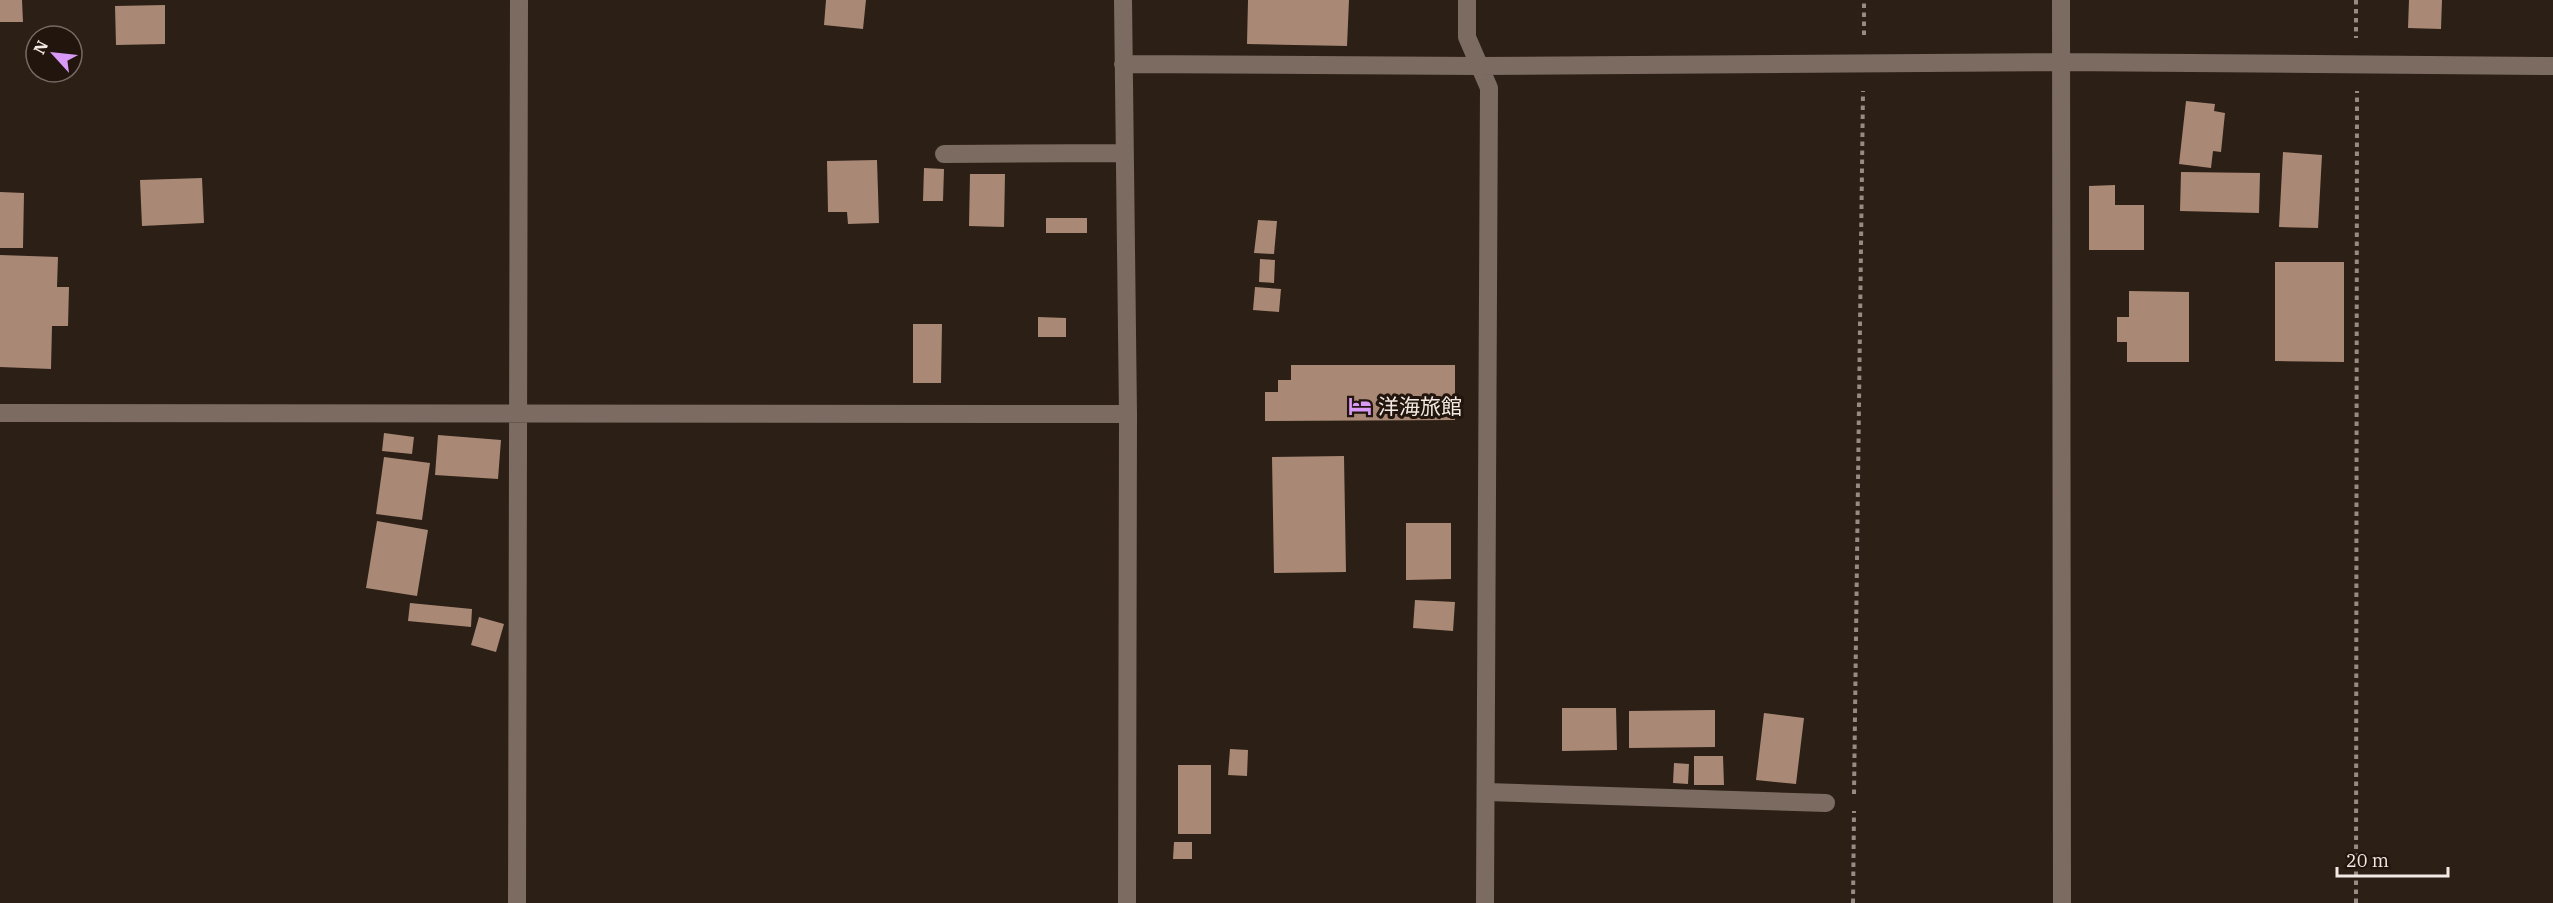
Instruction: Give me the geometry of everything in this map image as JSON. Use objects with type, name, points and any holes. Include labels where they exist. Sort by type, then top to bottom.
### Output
[{"type":"street","points":[[517,903],[519,0]]},
{"type":"street","points":[[1123,0],[1128,414],[1127,903]]},
{"type":"street","points":[[1467,0],[1467,37],[1478,66],[1490,88],[1485,903]]},
{"type":"street","points":[[2061,0],[2062,903]]},
{"type":"street","points":[[1123,64],[1478,66],[2061,62],[2553,66]]},
{"type":"street","points":[[944,154],[1124,153]]},
{"type":"street","points":[[0,413],[1128,414]]},
{"type":"street","points":[[1487,792],[1826,803]]},
{"type":"path","points":[[1854,796],[1864,0]]},
{"type":"path","points":[[2356,0],[2356,903]]},
{"type":"path","points":[[1853,903],[1854,808]]},
{"type":"building","points":[[0,0],[22,0],[23,22],[0,22]]},
{"type":"building","points":[[826,0],[866,0],[863,29],[824,25]]},
{"type":"building","points":[[1248,0],[1349,0],[1347,46],[1247,44]]},
{"type":"building","points":[[2409,0],[2442,0],[2441,29],[2408,28]]},
{"type":"building","points":[[165,5],[165,44],[116,45],[115,6]]},
{"type":"building","points":[[2186,101],[2215,104],[2214,111],[2225,113],[2221,152],[2213,151],[2211,168],[2179,164]]},
{"type":"building","points":[[2283,152],[2322,155],[2318,228],[2279,227]]},
{"type":"building","points":[[877,160],[879,223],[848,224],[847,212],[828,212],[827,161]]},
{"type":"building","points":[[924,168],[944,169],[943,201],[923,201]]},
{"type":"building","points":[[2181,172],[2260,173],[2259,213],[2180,211]]},
{"type":"building","points":[[970,174],[1005,174],[1004,227],[969,226]]},
{"type":"building","points":[[202,178],[204,223],[142,226],[140,180]]},
{"type":"building","points":[[2115,185],[2115,205],[2144,205],[2144,250],[2089,250],[2089,186]]},
{"type":"building","points":[[0,192],[24,193],[23,248],[0,248]]},
{"type":"building","points":[[1046,218],[1087,218],[1087,233],[1046,233]]},
{"type":"building","points":[[1258,220],[1277,221],[1274,254],[1254,253]]},
{"type":"building","points":[[0,255],[58,257],[57,287],[69,287],[68,326],[52,326],[51,369],[0,367]]},
{"type":"building","points":[[1260,259],[1275,260],[1274,283],[1259,282]]},
{"type":"building","points":[[2275,262],[2344,262],[2344,362],[2275,361]]},
{"type":"building","points":[[1255,287],[1281,289],[1279,312],[1253,310]]},
{"type":"building","points":[[2129,291],[2189,292],[2189,362],[2127,362],[2127,342],[2117,342],[2117,317],[2129,317]]},
{"type":"building","points":[[1038,317],[1066,318],[1066,337],[1038,337]]},
{"type":"building","points":[[913,324],[942,324],[941,383],[913,383]]},
{"type":"building","name":"洋海旅館","points":[[1291,365],[1455,365],[1455,420],[1265,421],[1265,392],[1278,392],[1278,380],[1291,380]]},
{"type":"building","points":[[384,433],[414,437],[412,454],[382,451]]},
{"type":"building","points":[[438,435],[501,440],[498,479],[435,475]]},
{"type":"building","points":[[1344,456],[1346,572],[1274,573],[1272,457]]},
{"type":"building","points":[[384,457],[430,463],[422,520],[376,514]]},
{"type":"building","points":[[377,521],[428,530],[417,596],[366,588]]},
{"type":"building","points":[[1406,523],[1451,523],[1451,579],[1406,580]]},
{"type":"building","points":[[1415,600],[1455,602],[1453,631],[1413,628]]},
{"type":"building","points":[[410,603],[472,609],[471,627],[408,621]]},
{"type":"building","points":[[479,617],[504,624],[496,652],[471,645]]},
{"type":"building","points":[[1562,708],[1616,708],[1617,750],[1562,751]]},
{"type":"building","points":[[1715,710],[1715,747],[1629,748],[1629,711]]},
{"type":"building","points":[[1764,713],[1804,718],[1796,784],[1756,780]]},
{"type":"building","points":[[1230,749],[1248,750],[1247,776],[1228,775]]},
{"type":"building","points":[[1694,756],[1723,756],[1724,785],[1694,785]]},
{"type":"building","points":[[1674,763],[1689,764],[1688,784],[1673,783]]},
{"type":"building","points":[[1178,765],[1211,765],[1211,834],[1178,834]]},
{"type":"building","points":[[1174,842],[1192,842],[1192,859],[1173,859]]},
{"type":"place","name":"洋海旅館","points":[[1360,406]]}]
